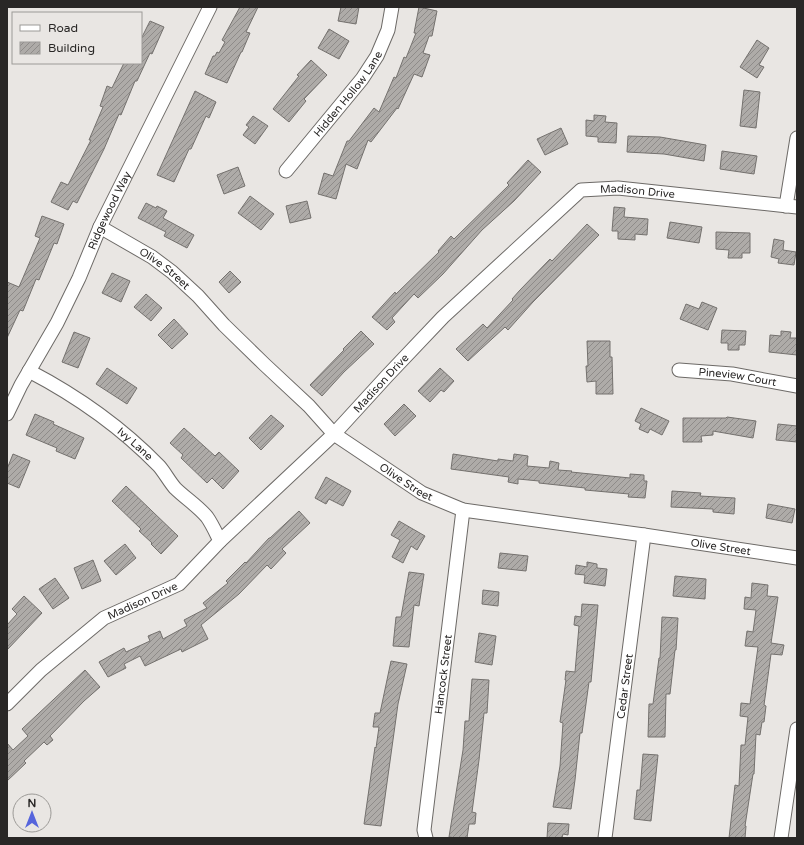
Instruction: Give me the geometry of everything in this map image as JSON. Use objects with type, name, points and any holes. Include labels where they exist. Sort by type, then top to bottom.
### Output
[{"type":"street","name":"Ridgewood Way","points":[[7,414],[29,371],[57,323],[79,278],[100,227],[210,7]]},
{"type":"street","name":"Hidden Hollow Lane","points":[[286,171],[362,79],[374,62],[388,30],[392,7]]},
{"type":"street","points":[[792,206],[797,138]]},
{"type":"street","name":"Madison Drive","points":[[7,704],[41,670],[104,618],[179,584],[220,541],[334,434],[443,317],[581,190],[618,188],[792,206]]},
{"type":"street","name":"Olive Street","points":[[100,227],[152,257],[172,272],[198,296],[224,325],[309,406],[334,434],[422,493],[463,510],[797,558]]},
{"type":"street","name":"Pineview Court","points":[[679,370],[732,374],[797,386]]},
{"type":"street","name":"Ivy Lane","points":[[29,371],[55,384],[103,416],[143,450],[176,488],[206,517],[220,541]]},
{"type":"street","name":"Hancock Street","points":[[426,838],[424,830],[463,510]]},
{"type":"street","name":"Cedar Street","points":[[606,838],[644,535]]},
{"type":"street","points":[[781,838],[797,729]]},
{"type":"building","points":[[240,7],[258,7],[246,32],[250,33],[227,83],[205,74],[213,56],[215,56],[217,52],[219,53],[225,42],[222,40]]},
{"type":"building","points":[[341,7],[359,7],[356,24],[338,21]]},
{"type":"building","points":[[419,7],[437,11],[432,36],[429,36],[423,53],[430,55],[422,77],[414,74],[398,109],[397,108],[371,142],[368,140],[357,169],[346,164],[336,199],[318,194],[324,173],[333,176],[347,141],[349,141],[374,108],[379,112],[394,77],[396,78],[404,57],[406,58],[416,33],[414,33]]},
{"type":"building","points":[[150,21],[164,27],[152,54],[150,53],[137,81],[135,81],[121,115],[119,114],[104,149],[77,203],[73,201],[68,210],[51,202],[61,182],[68,185],[91,140],[89,140],[103,107],[100,106],[107,86],[112,88],[124,64],[142,64],[142,37]]},
{"type":"building","points":[[329,29],[349,41],[339,59],[318,48]]},
{"type":"building","points":[[757,40],[769,48],[759,65],[764,67],[757,78],[740,67]]},
{"type":"building","points":[[311,60],[327,75],[304,99],[306,101],[289,122],[273,109],[299,76],[297,75]]},
{"type":"building","points":[[744,90],[760,92],[756,128],[740,126]]},
{"type":"building","points":[[195,91],[216,102],[209,118],[206,116],[174,182],[157,175]]},
{"type":"building","points":[[594,115],[606,116],[605,122],[617,123],[616,143],[598,142],[598,137],[586,136],[586,120],[594,121]]},
{"type":"building","points":[[253,116],[268,126],[255,144],[243,135],[249,127],[246,125]]},
{"type":"building","points":[[561,128],[568,144],[545,155],[537,139]]},
{"type":"building","points":[[628,136],[660,137],[706,145],[704,161],[664,154],[627,152]]},
{"type":"building","points":[[722,151],[757,156],[754,174],[720,169]]},
{"type":"building","points":[[528,160],[541,172],[514,201],[482,230],[443,274],[418,298],[414,294],[392,318],[395,322],[387,330],[372,317],[395,292],[396,294],[439,252],[438,251],[451,236],[454,239],[509,185],[507,183]]},
{"type":"building","points":[[238,167],[245,186],[224,194],[217,175]]},
{"type":"building","points":[[250,196],[274,214],[261,230],[238,213]]},
{"type":"building","points":[[307,201],[311,218],[290,223],[286,206]]},
{"type":"building","points":[[146,203],[167,211],[163,218],[194,235],[187,248],[164,236],[166,232],[138,218]]},
{"type":"building","points":[[614,207],[625,208],[624,217],[648,219],[647,235],[635,234],[635,240],[618,239],[618,231],[612,231]]},
{"type":"building","points":[[42,216],[64,224],[57,244],[54,243],[39,280],[36,279],[23,311],[20,310],[7,338],[7,282],[19,287],[40,238],[35,236]]},
{"type":"building","points":[[670,222],[702,227],[699,243],[667,238]]},
{"type":"building","points":[[587,224],[599,235],[533,302],[508,330],[505,327],[468,361],[456,349],[483,324],[487,328],[513,300],[512,299],[520,290],[550,259],[552,261]]},
{"type":"building","points":[[716,232],[750,233],[750,253],[742,253],[742,258],[728,258],[729,250],[716,249]]},
{"type":"building","points":[[774,239],[784,241],[783,250],[796,252],[794,265],[778,263],[779,259],[771,257]]},
{"type":"building","points":[[230,271],[241,282],[229,293],[219,282]]},
{"type":"building","points":[[112,273],[130,281],[121,302],[102,293]]},
{"type":"building","points":[[146,294],[162,308],[151,321],[134,307]]},
{"type":"building","points":[[702,302],[717,308],[708,330],[680,319],[686,304],[699,309]]},
{"type":"building","points":[[174,319],[188,334],[172,349],[158,335]]},
{"type":"building","points":[[722,330],[746,331],[745,345],[739,345],[739,350],[728,350],[728,343],[721,343]]},
{"type":"building","points":[[361,331],[374,344],[344,372],[322,396],[310,385]]},
{"type":"building","points":[[781,331],[791,332],[790,338],[797,338],[797,355],[769,352],[770,335],[781,336]]},
{"type":"building","points":[[74,332],[90,338],[78,368],[62,362]]},
{"type":"building","points":[[587,341],[610,341],[613,394],[596,394],[596,381],[587,382]]},
{"type":"building","points":[[107,368],[137,388],[127,404],[96,384]]},
{"type":"building","points":[[440,368],[454,381],[444,392],[441,390],[430,402],[418,391]]},
{"type":"building","points":[[404,404],[416,416],[395,436],[384,424]]},
{"type":"building","points":[[641,408],[669,421],[662,435],[650,429],[648,433],[639,429],[641,424],[635,421]]},
{"type":"building","points":[[35,414],[84,438],[75,459],[56,451],[57,448],[26,435]]},
{"type":"building","points":[[271,415],[284,426],[261,450],[249,438]]},
{"type":"building","points":[[727,417],[756,421],[753,438],[713,431],[713,435],[701,436],[702,442],[683,442],[683,418]]},
{"type":"building","points":[[778,424],[797,426],[797,442],[776,440]]},
{"type":"building","points":[[184,428],[215,456],[219,452],[239,471],[223,489],[212,478],[207,483],[181,458],[183,455],[170,443]]},
{"type":"building","points":[[13,454],[30,461],[19,488],[7,483],[7,469]]},
{"type":"building","points":[[453,454],[498,461],[498,459],[513,461],[514,454],[528,456],[527,466],[549,468],[550,461],[559,463],[558,470],[572,471],[571,472],[630,478],[630,474],[644,475],[644,481],[647,481],[645,498],[628,497],[629,494],[585,490],[585,488],[539,483],[539,481],[518,479],[518,484],[508,482],[509,477],[451,469]]},
{"type":"building","points":[[326,477],[351,491],[343,506],[329,499],[326,504],[315,498]]},
{"type":"building","points":[[126,486],[178,536],[161,554],[139,531],[141,529],[112,501]]},
{"type":"building","points":[[672,491],[701,493],[700,496],[735,498],[734,514],[713,512],[713,509],[671,507]]},
{"type":"building","points":[[768,504],[795,509],[792,523],[766,518]]},
{"type":"building","points":[[299,511],[310,523],[282,549],[286,553],[271,569],[267,565],[239,594],[201,625],[208,639],[182,652],[181,649],[145,666],[140,656],[124,664],[126,668],[108,677],[99,662],[124,648],[126,652],[150,641],[148,636],[160,631],[163,639],[187,626],[184,620],[207,608],[203,603],[228,583],[226,581],[245,562],[246,563],[269,538]]},
{"type":"building","points":[[399,521],[425,536],[417,550],[411,546],[403,563],[392,557],[400,540],[391,535]]},
{"type":"building","points":[[125,544],[136,558],[116,575],[104,561]]},
{"type":"building","points":[[500,553],[528,556],[526,571],[498,568]]},
{"type":"building","points":[[93,560],[101,581],[82,589],[74,568]]},
{"type":"building","points":[[587,562],[597,564],[597,568],[607,569],[605,586],[584,583],[585,575],[575,574],[576,565],[587,567]]},
{"type":"building","points":[[409,572],[424,574],[419,606],[414,605],[409,647],[393,646],[396,617],[401,617]]},
{"type":"building","points":[[675,576],[706,579],[705,599],[673,596]]},
{"type":"building","points":[[55,578],[69,598],[53,609],[39,589]]},
{"type":"building","points":[[752,583],[768,585],[767,596],[778,597],[771,643],[784,645],[782,655],[771,654],[764,705],[766,706],[764,722],[762,722],[760,735],[756,734],[754,774],[745,826],[745,838],[729,838],[735,785],[739,786],[741,745],[745,745],[748,717],[740,716],[741,703],[750,704],[758,647],[745,646],[747,631],[753,632],[756,610],[744,609],[745,597],[751,598]]},
{"type":"building","points":[[483,590],[499,592],[498,606],[482,604]]},
{"type":"building","points":[[24,596],[42,613],[7,650],[7,625],[17,614],[12,609]]},
{"type":"building","points":[[582,604],[598,605],[591,682],[589,682],[582,733],[580,733],[571,809],[553,807],[560,766],[563,723],[560,722],[566,671],[575,672],[579,626],[574,625],[575,616],[581,617]]},
{"type":"building","points":[[662,617],[678,618],[676,650],[670,694],[666,694],[665,737],[648,737],[649,704],[653,704],[660,658]]},
{"type":"building","points":[[479,633],[496,636],[492,665],[475,662]]},
{"type":"building","points":[[391,661],[407,664],[398,704],[381,826],[364,824],[379,727],[373,727],[375,713],[380,713]]},
{"type":"building","points":[[85,670],[100,687],[50,736],[53,740],[47,745],[44,742],[24,761],[26,763],[7,781],[7,743],[13,750],[28,736],[22,729]]},
{"type":"building","points":[[472,679],[489,680],[487,713],[484,713],[472,812],[476,813],[475,824],[469,824],[467,838],[456,838],[449,837],[463,750],[465,721],[469,721]]},
{"type":"building","points":[[643,754],[658,755],[651,821],[634,819],[637,790],[640,790]]},
{"type":"building","points":[[548,823],[569,824],[568,835],[563,834],[562,838],[547,838]]}]
